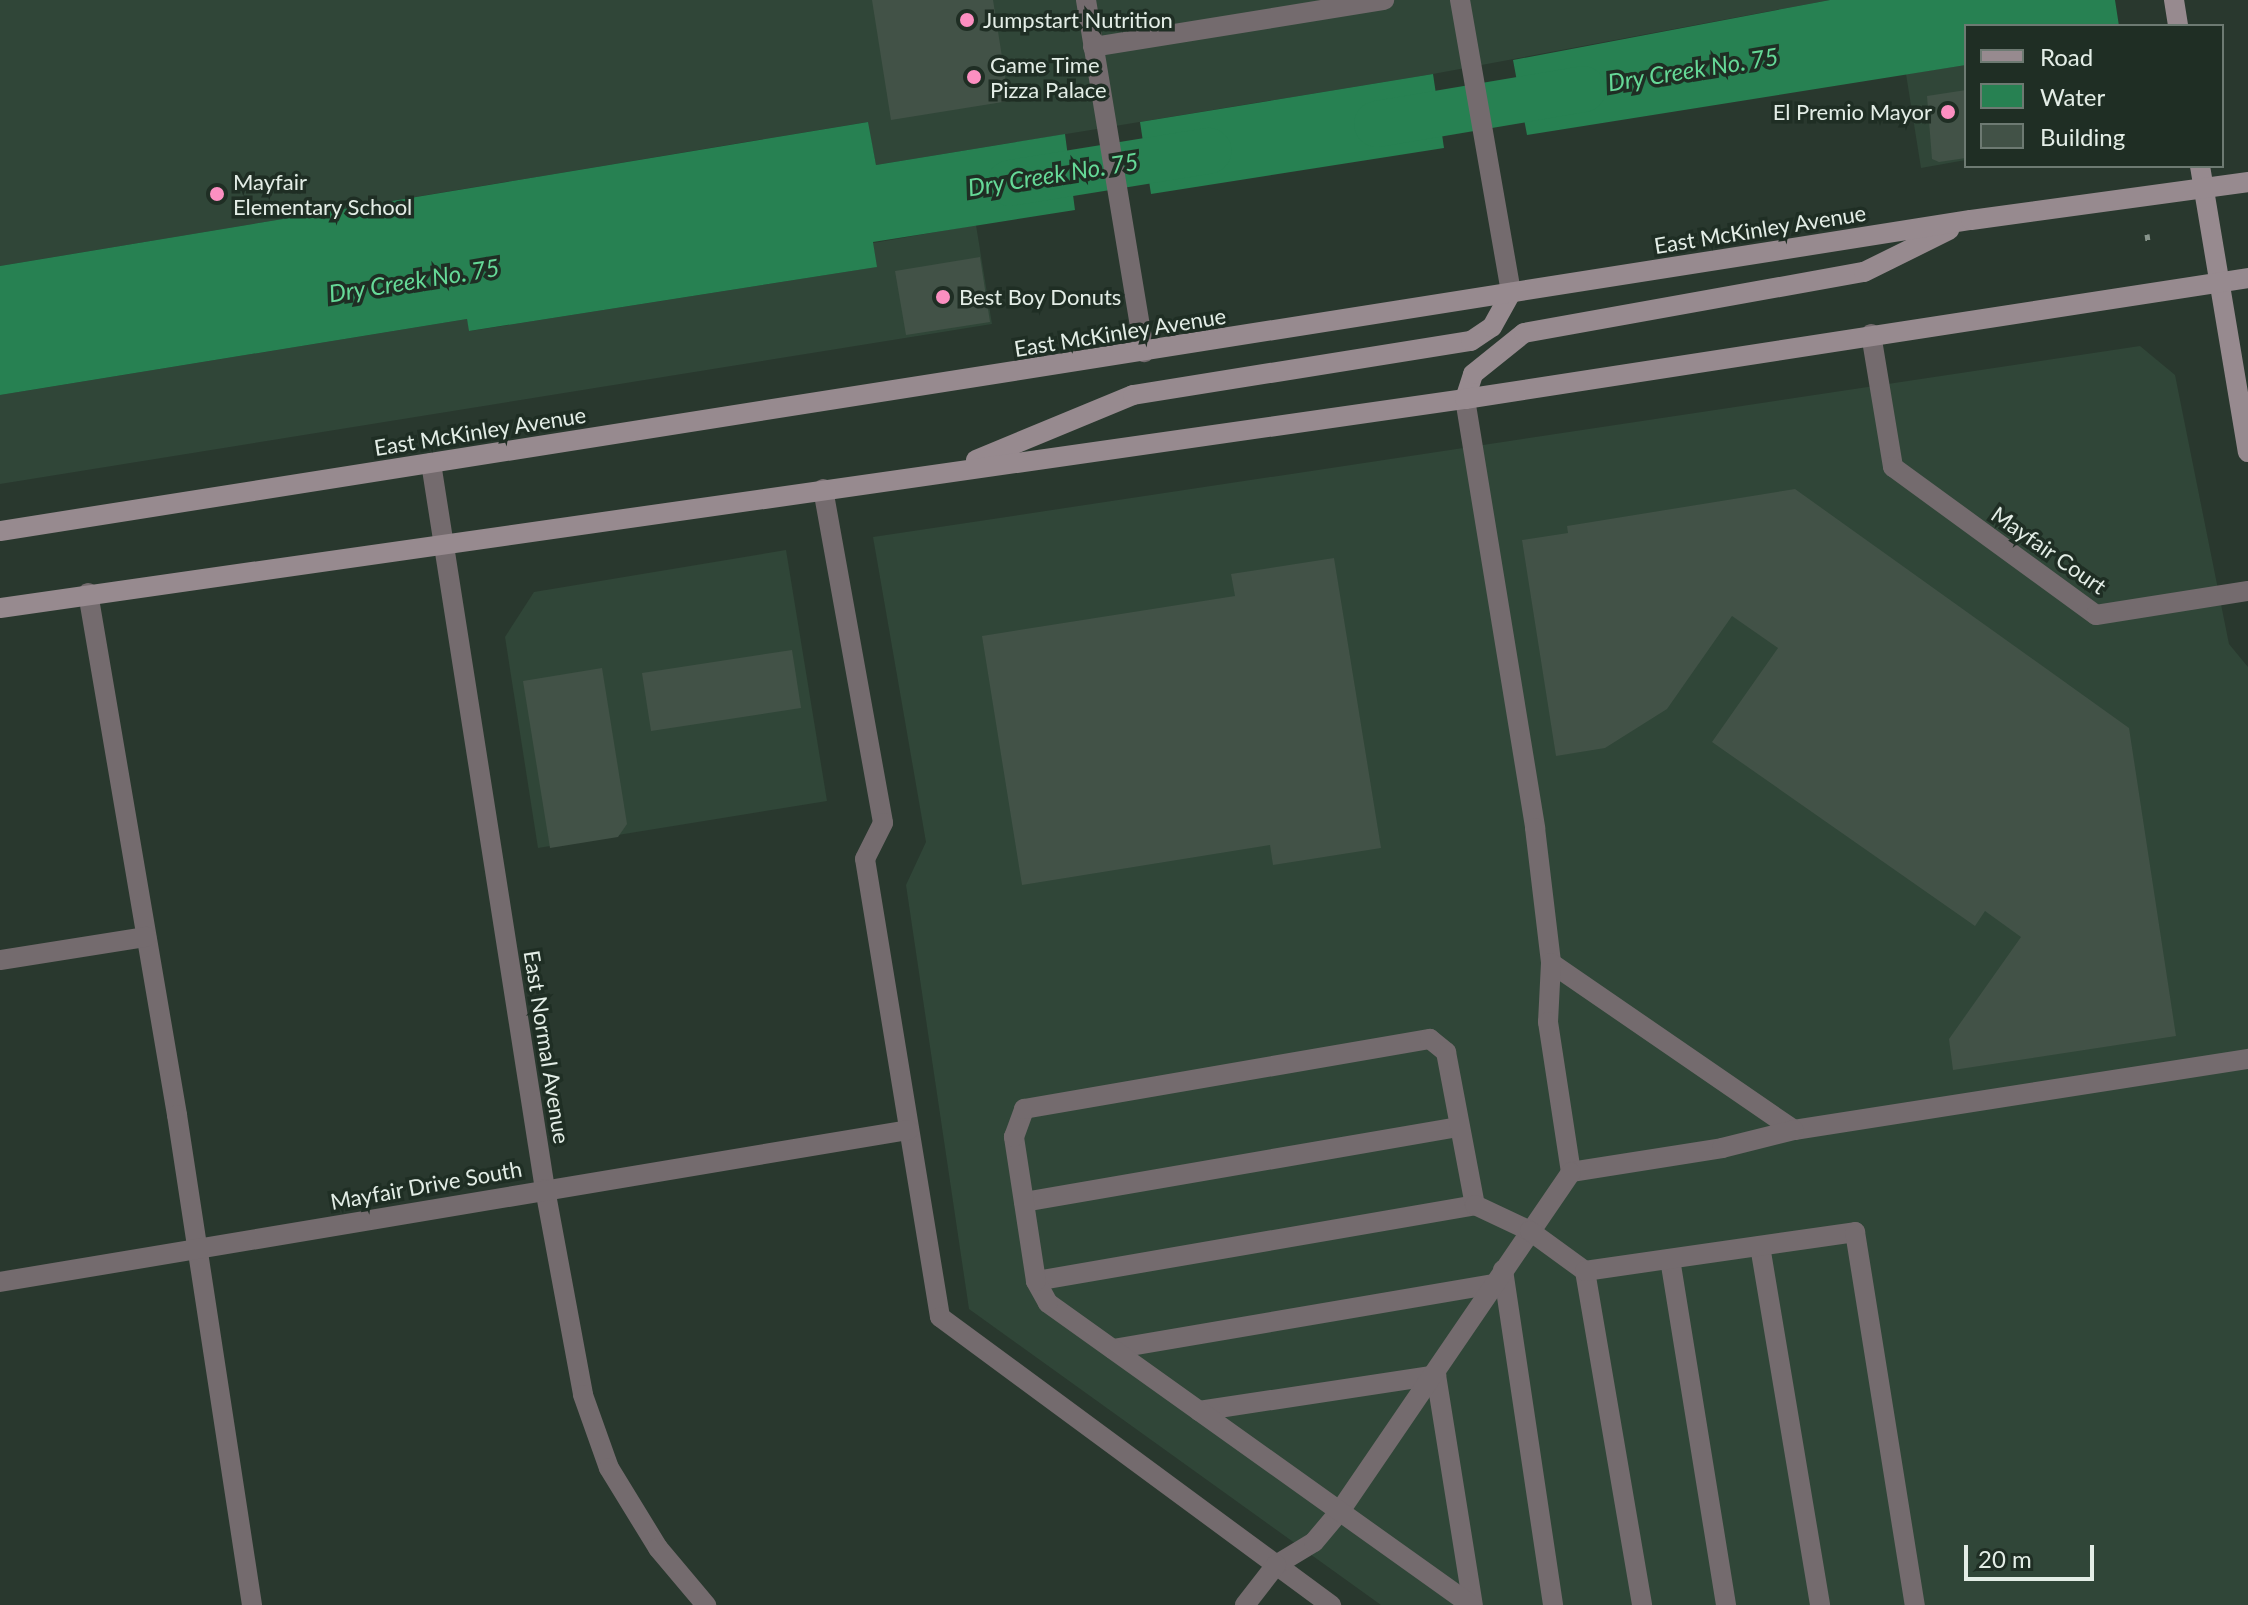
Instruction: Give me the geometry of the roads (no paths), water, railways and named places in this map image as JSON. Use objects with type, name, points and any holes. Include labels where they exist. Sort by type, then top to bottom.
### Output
[{"type":"main road","points":[[2174,0],[2178,24]]},
{"type":"main road","points":[[2200,168],[2248,452]]},
{"type":"main road","name":"East McKinley Avenue","points":[[0,531],[1971,220],[2248,182]]},
{"type":"main road","points":[[1465,399],[1473,374],[1524,333],[1864,272],[1971,220]]},
{"type":"main road","points":[[0,608],[88,593],[1465,399],[2248,278]]},
{"type":"main road","points":[[950,471],[1133,395],[1471,341],[1492,327],[1511,293]]},
{"type":"street","points":[[1086,0],[1144,352]]},
{"type":"street","points":[[1093,47],[1384,0]]},
{"type":"street","points":[[1460,0],[1511,293]]},
{"type":"street","name":"Mayfair Court","points":[[1871,334],[1893,467],[2096,615],[2248,591]]},
{"type":"street","points":[[1245,1605],[1276,1565],[1314,1542],[1340,1511],[1436,1375],[1571,1172],[1548,1022],[1551,963],[1535,828],[1465,399]]},
{"type":"street","name":"East Normal Avenue","points":[[431,463],[545,1189],[583,1395],[609,1468],[658,1548],[706,1605]]},
{"type":"street","points":[[823,489],[883,823],[865,859],[940,1317],[1331,1605]]},
{"type":"street","points":[[88,593],[252,1605]]},
{"type":"street","points":[[0,960],[146,937]]},
{"type":"street","points":[[1551,963],[1794,1130]]},
{"type":"street","points":[[1472,1605],[1048,1303],[1036,1281],[1014,1137],[1024,1109],[1430,1039],[1446,1052],[1475,1205]]},
{"type":"street","points":[[1571,1172],[1722,1148],[1794,1130],[2248,1059]]},
{"type":"street","points":[[1024,1202],[1460,1127]]},
{"type":"street","name":"Mayfair Drive South","points":[[0,1282],[908,1130]]},
{"type":"street","points":[[1036,1281],[1475,1205],[1530,1231],[1585,1271],[1855,1232],[1915,1605]]},
{"type":"street","points":[[1760,1246],[1820,1605]]},
{"type":"street","points":[[1670,1259],[1726,1605]]},
{"type":"street","points":[[1585,1271],[1642,1605]]},
{"type":"street","points":[[1113,1349],[1499,1277]]},
{"type":"street","points":[[1499,1277],[1553,1605]]},
{"type":"street","points":[[1199,1411],[1436,1375]]},
{"type":"street","points":[[1436,1375],[1472,1605]]},
{"type":"water","points":[[1830,0],[2115,0],[2119,24],[1964,24],[1964,65],[1527,135],[1513,60]]},
{"type":"water","points":[[1433,74],[1444,148],[1151,194],[1140,122]]},
{"type":"water","points":[[868,122],[876,165],[1065,134],[1075,210],[873,242],[877,267],[469,331],[467,319],[0,395],[0,266]]},
{"type":"waterway","name":"Dry Creek No. 75","points":[[1377,124],[1583,89]]},
{"type":"waterway","name":"Dry Creek No. 75","points":[[1010,183],[1208,151]]},
{"type":"place","name":"Jumpstart Nutrition","points":[[967,20]]},
{"type":"place","name":"Game Time Pizza Palace","points":[[974,77]]},
{"type":"place","name":"El Premio Mayor","points":[[1948,112]]},
{"type":"place","name":"Mayfair Elementary School","points":[[217,194]]},
{"type":"place","name":"Best Boy Donuts","points":[[943,297]]}]
